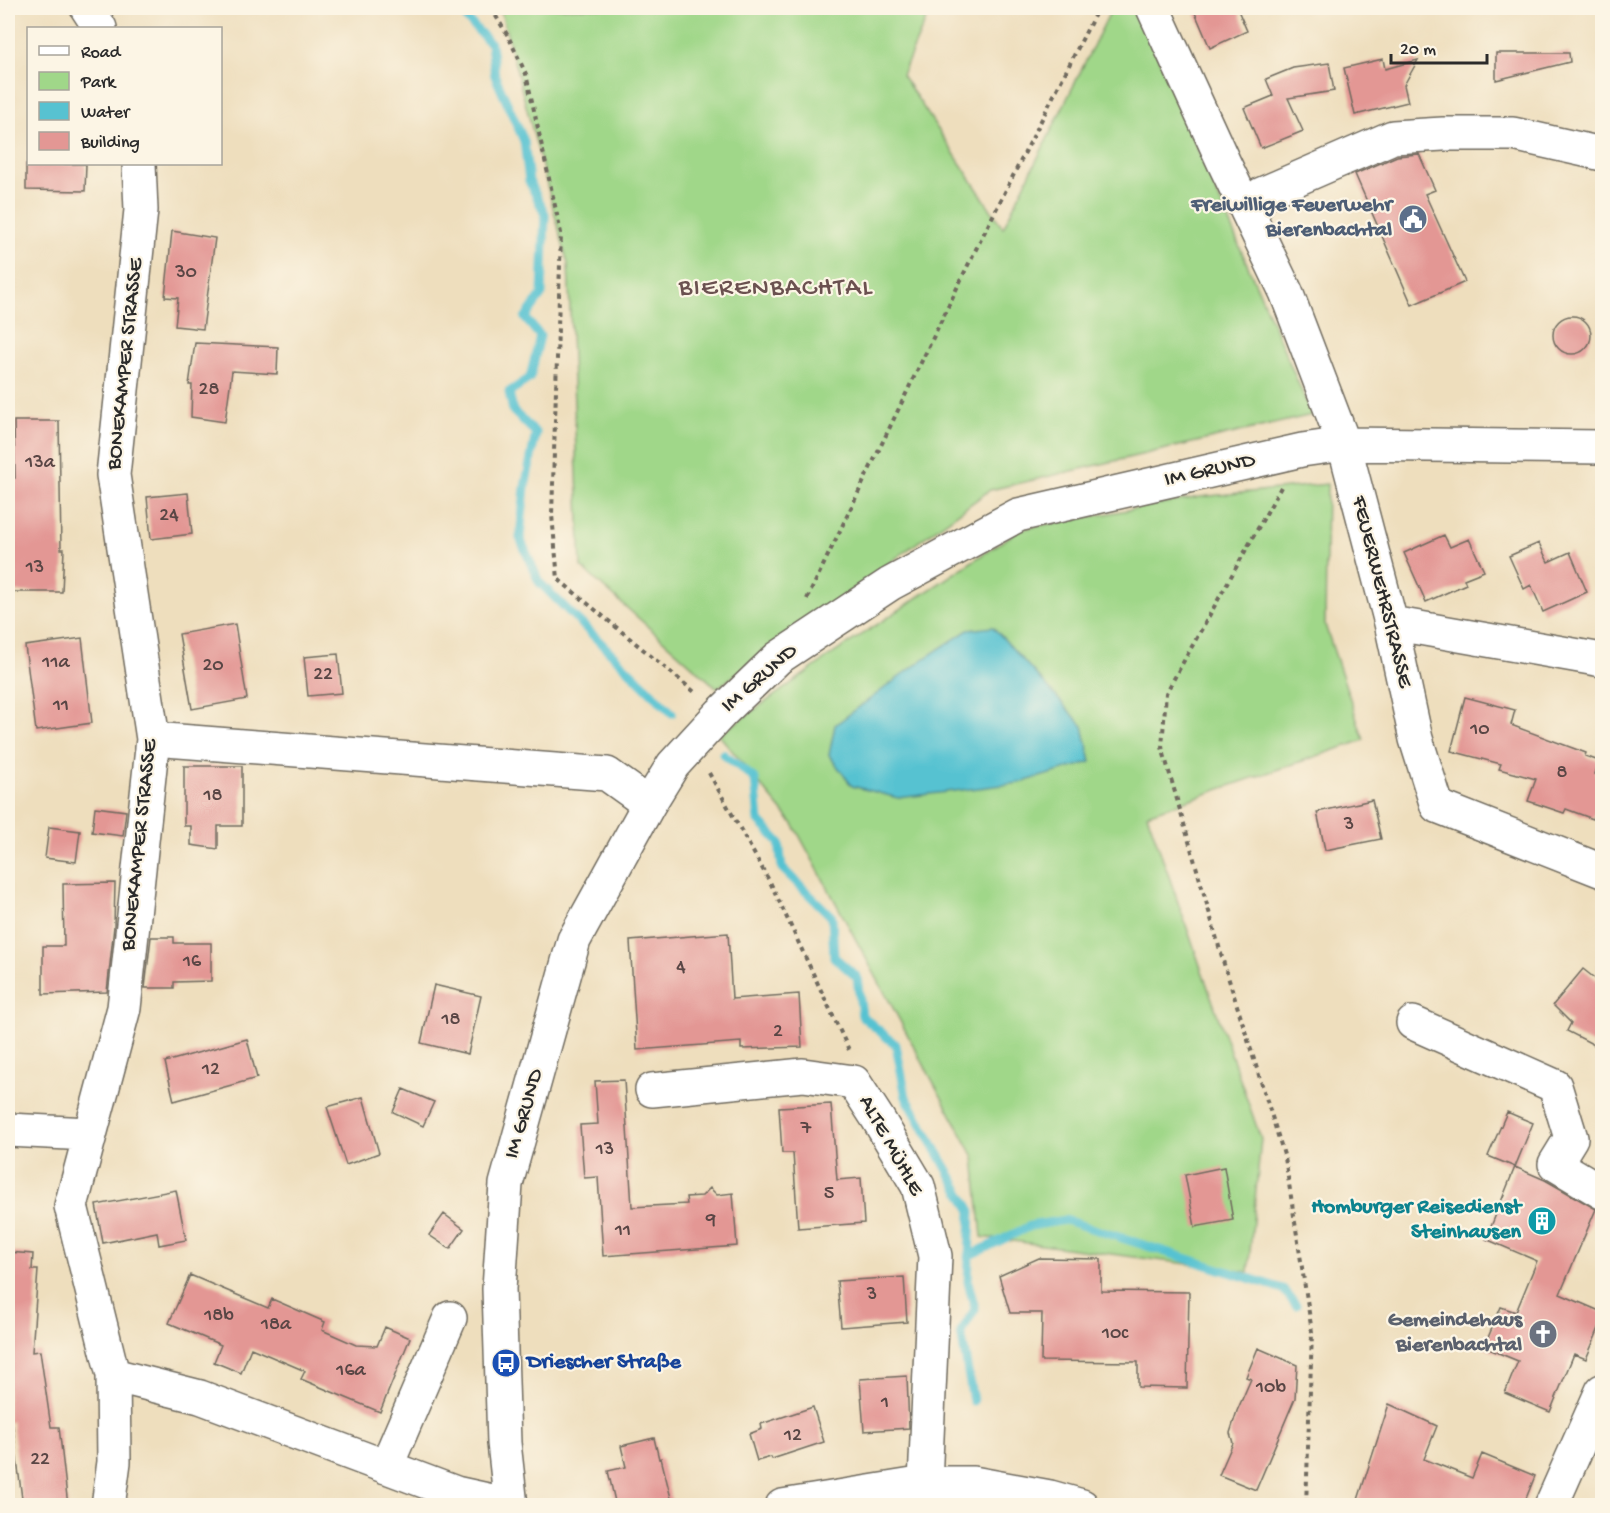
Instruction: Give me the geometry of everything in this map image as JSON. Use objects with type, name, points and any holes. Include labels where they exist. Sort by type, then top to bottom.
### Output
[{"type":"street","points":[[87,8],[99,27]]},
{"type":"street","name":"FEUERWEHRSTRASSE","points":[[1153,8],[1286,292],[1344,444],[1390,623],[1416,739],[1437,806],[1602,871]]},
{"type":"street","points":[[1250,217],[1262,194],[1393,137],[1513,134],[1602,154]]},
{"type":"street","name":"BONEKAMPER STRASSE","points":[[113,1375],[71,1206],[124,1008],[153,739],[113,475],[141,210],[140,165]]},
{"type":"street","name":"IM GRUND","points":[[511,1505],[504,1443],[499,1289],[506,1184],[574,940],[673,765],[721,713],[778,658],[871,596],[1018,515],[1302,450],[1344,444],[1602,447]]},
{"type":"street","points":[[1390,623],[1602,660]]},
{"type":"street","points":[[153,739],[607,774],[649,804]]},
{"type":"street","points":[[1413,1023],[1555,1086],[1571,1138],[1555,1164],[1602,1192]]},
{"type":"street","name":"ALTE MÜHLE","points":[[652,1090],[803,1075],[854,1082],[918,1186],[935,1256],[925,1483]]},
{"type":"street","points":[[8,1130],[89,1134]]},
{"type":"street","points":[[386,1467],[450,1318]]},
{"type":"street","points":[[108,1506],[114,1462],[113,1375],[200,1397],[456,1493],[511,1505]]},
{"type":"street","points":[[1551,1506],[1602,1391]]},
{"type":"street","points":[[782,1506],[925,1483],[973,1483],[1050,1497],[1082,1506]]},
{"type":"path","points":[[491,8],[508,36],[526,75],[561,233],[552,515],[558,579],[721,713]]},
{"type":"path","points":[[804,605],[970,261],[1098,8]]},
{"type":"path","points":[[1302,450],[1166,693],[1162,747],[1224,964],[1285,1158],[1312,1332],[1306,1506]]},
{"type":"path","points":[[688,749],[710,774],[771,884],[855,1062],[854,1082]]},
{"type":"green space","points":[[500,8],[931,8],[902,75],[1003,228],[1112,8],[1137,8],[1312,415],[990,490],[717,688],[581,567],[568,264]]},
{"type":"green space","points":[[1327,484],[1325,625],[1364,740],[1147,814],[1261,1139],[1248,1272],[982,1237],[974,1157],[793,824],[719,735],[834,653],[1021,529],[1200,497]]},
{"type":"water","points":[[993,627],[1083,726],[1091,762],[1019,783],[898,798],[852,786],[829,755],[835,725],[925,658],[968,630]]},
{"type":"building","points":[[1193,8],[1237,8],[1247,31],[1210,48]]},
{"type":"building","points":[[1496,53],[1569,53],[1570,62],[1496,80]]},
{"type":"building","points":[[1383,59],[1385,69],[1418,60],[1404,85],[1408,102],[1355,115],[1344,68]]},
{"type":"building","points":[[1329,63],[1334,91],[1288,98],[1303,131],[1261,148],[1244,108],[1273,96],[1266,79],[1293,68]]},
{"type":"building","name":"Freiwillige Feuerwehr Bierenbachtal","points":[[1419,154],[1435,190],[1425,194],[1465,282],[1412,305],[1355,174],[1397,156]]},
{"type":"building","points":[[26,164],[86,165],[85,191],[26,190]]},
{"type":"building","points":[[172,231],[215,238],[203,329],[175,326],[178,298],[165,297]]},
{"type":"building","points":[[1572,316],[1586,321],[1591,335],[1586,349],[1572,354],[1558,349],[1553,335],[1558,321]]},
{"type":"building","points":[[195,343],[278,347],[277,374],[232,371],[225,422],[191,417],[192,385],[189,385]]},
{"type":"building","points":[[14,421],[59,421],[61,549],[64,549],[62,592],[8,592],[8,478],[15,478]]},
{"type":"building","points":[[188,493],[192,534],[151,539],[147,497]]},
{"type":"building","points":[[1444,535],[1450,547],[1469,539],[1484,571],[1464,579],[1466,584],[1426,602],[1404,553]]},
{"type":"building","points":[[1539,543],[1548,562],[1570,552],[1587,592],[1543,612],[1531,585],[1524,589],[1509,556]]},
{"type":"building","points":[[235,624],[247,699],[192,709],[179,634]]},
{"type":"building","points":[[82,638],[92,723],[36,731],[25,646]]},
{"type":"building","points":[[338,654],[342,693],[308,696],[304,657]]},
{"type":"building","points":[[1465,697],[1515,710],[1511,725],[1586,753],[1585,756],[1599,761],[1595,774],[1602,777],[1602,795],[1593,819],[1566,809],[1564,813],[1528,801],[1536,779],[1499,769],[1501,764],[1451,751]]},
{"type":"building","points":[[184,766],[242,766],[242,826],[218,826],[218,849],[191,845],[191,826],[184,826]]},
{"type":"building","points":[[1372,800],[1381,839],[1325,850],[1317,812]]},
{"type":"building","points":[[95,807],[126,811],[123,836],[92,832]]},
{"type":"building","points":[[49,827],[80,831],[76,862],[45,858]]},
{"type":"building","points":[[115,883],[114,926],[107,992],[43,994],[43,946],[64,946],[63,884]]},
{"type":"building","points":[[728,933],[732,999],[799,994],[802,1047],[741,1049],[741,1042],[637,1050],[630,941]]},
{"type":"building","points":[[151,937],[174,937],[174,943],[211,943],[211,981],[174,982],[174,988],[145,988]]},
{"type":"building","points":[[1583,969],[1602,984],[1602,1049],[1567,1031],[1571,1023],[1553,1005]]},
{"type":"building","points":[[434,985],[481,996],[468,1054],[421,1043]]},
{"type":"building","points":[[247,1039],[257,1078],[174,1101],[165,1062]]},
{"type":"building","points":[[624,1080],[632,1207],[687,1204],[686,1197],[702,1196],[710,1188],[717,1195],[733,1193],[737,1246],[603,1256],[598,1177],[584,1178],[580,1125],[598,1124],[595,1081]]},
{"type":"building","points":[[403,1089],[434,1102],[423,1126],[393,1112]]},
{"type":"building","points":[[363,1097],[379,1153],[346,1165],[327,1107]]},
{"type":"building","points":[[831,1104],[837,1180],[861,1178],[864,1223],[798,1228],[793,1153],[782,1153],[779,1107]]},
{"type":"building","points":[[1507,1112],[1533,1123],[1515,1167],[1488,1156]]},
{"type":"building","points":[[1224,1167],[1233,1220],[1195,1227],[1185,1175]]},
{"type":"building","points":[[1515,1167],[1545,1180],[1596,1209],[1560,1294],[1602,1312],[1602,1321],[1586,1359],[1574,1354],[1550,1412],[1505,1393],[1518,1361],[1484,1347],[1501,1307],[1516,1312],[1537,1261],[1486,1239]]},
{"type":"building","points":[[176,1190],[186,1240],[159,1245],[157,1232],[103,1243],[96,1205]]},
{"type":"building","points":[[444,1214],[464,1229],[450,1249],[429,1235]]},
{"type":"building","points":[[8,1252],[33,1254],[32,1270],[38,1270],[32,1352],[40,1351],[51,1427],[59,1427],[68,1506],[23,1506],[12,1422],[8,1422]]},
{"type":"building","points":[[1039,1258],[1101,1259],[1101,1291],[1189,1292],[1187,1388],[1138,1387],[1138,1362],[1041,1361],[1042,1313],[1010,1313],[999,1276]]},
{"type":"building","points":[[190,1275],[268,1308],[272,1299],[325,1322],[322,1330],[356,1345],[377,1346],[385,1327],[410,1338],[380,1412],[301,1379],[305,1371],[251,1348],[241,1373],[214,1362],[221,1345],[169,1323]]},
{"type":"building","points":[[904,1277],[907,1322],[841,1327],[837,1281]]},
{"type":"building","points":[[1258,1348],[1297,1365],[1295,1398],[1256,1490],[1219,1475],[1233,1443],[1230,1433],[1251,1379],[1246,1377]]},
{"type":"building","points":[[907,1376],[909,1428],[864,1431],[860,1379]]},
{"type":"building","points":[[1389,1404],[1437,1426],[1424,1459],[1472,1478],[1482,1454],[1535,1476],[1523,1506],[1356,1506]]},
{"type":"building","points":[[813,1407],[824,1442],[772,1459],[771,1457],[757,1461],[749,1434],[762,1429],[761,1424]]},
{"type":"building","points":[[654,1438],[673,1506],[616,1506],[608,1471],[626,1467],[621,1446]]},
{"type":"waterway","points":[[461,8],[468,20],[491,44],[495,76],[524,141],[529,181],[545,214],[542,294],[525,318],[540,336],[530,378],[509,392],[513,411],[536,433],[525,487],[520,538],[539,582],[672,713]]},
{"type":"waterway","points":[[723,754],[755,779],[759,821],[779,842],[782,868],[832,917],[834,957],[857,977],[862,1016],[896,1045],[906,1097],[971,1211],[968,1282],[975,1309],[961,1332],[973,1401]]},
{"type":"waterway","points":[[969,1256],[1030,1226],[1065,1220],[1283,1289],[1296,1305]]},
{"type":"place","name":"Freiwillige Feuerwehr Bierenbachtal","points":[[1413,219]]},
{"type":"place","name":"Homburger Reisedienst Steinhausen","points":[[1542,1221]]},
{"type":"place","name":"Gemeindehaus Bierenbachtal","points":[[1543,1334]]},
{"type":"place","name":"Driescher Straße","points":[[506,1363]]},
{"type":"district","name":"BIERENBACHTAL","points":[[776,289]]}]
